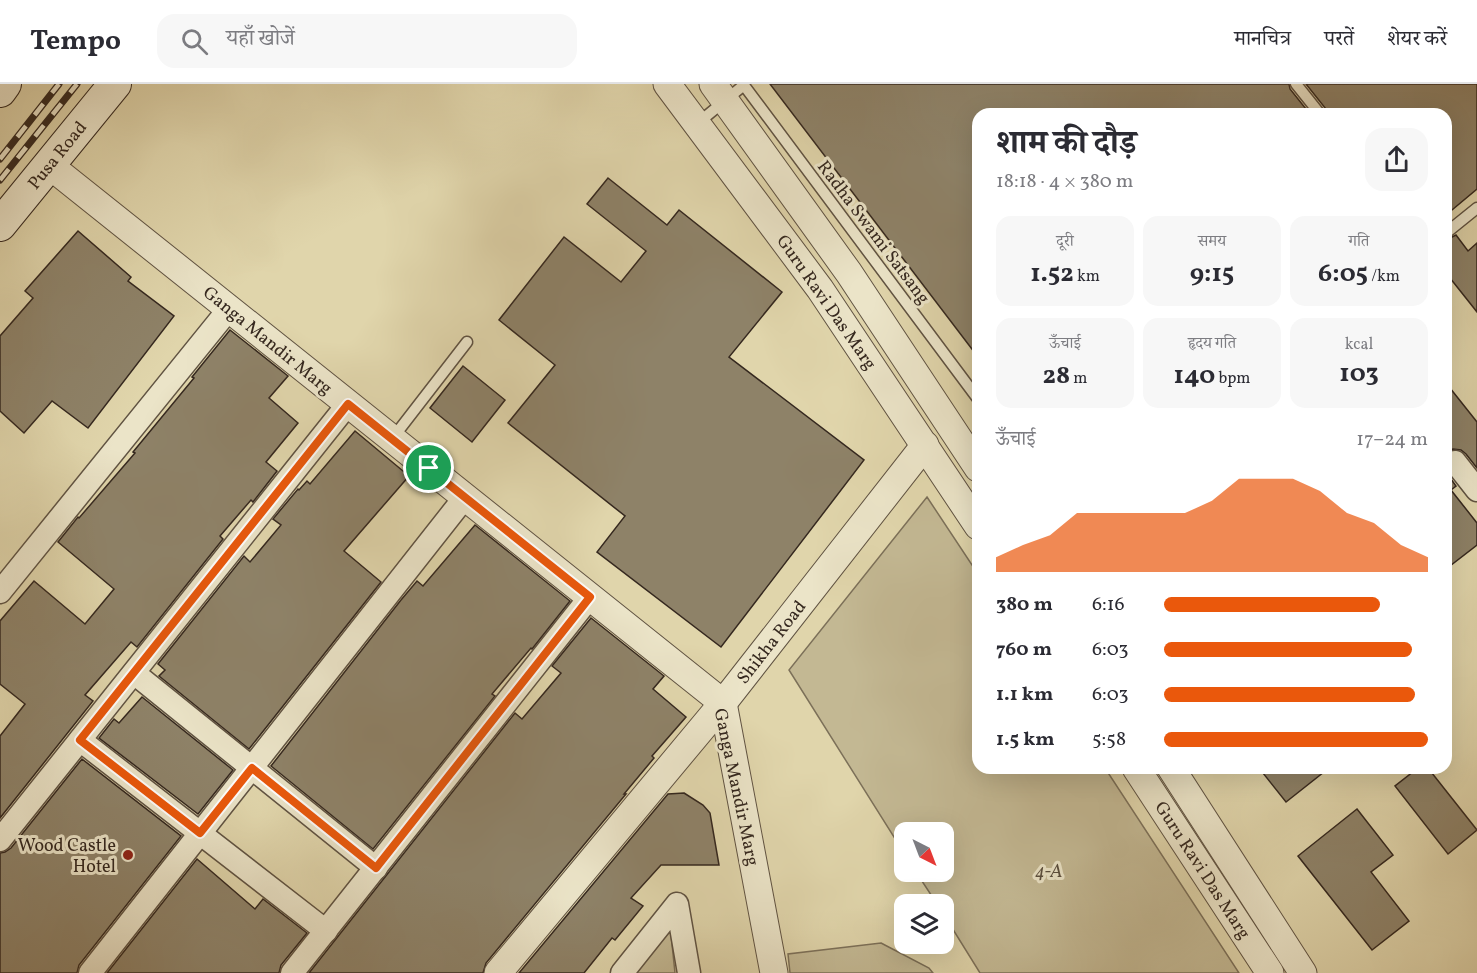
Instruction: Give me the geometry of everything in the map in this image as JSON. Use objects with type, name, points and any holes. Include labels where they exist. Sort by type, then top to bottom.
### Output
[{"type":"main road","points":[[0,91],[5,84]]},
{"type":"main road","name":"Pusa Road","points":[[0,225],[115,84]]},
{"type":"street","name":"Guru Ravi Das Marg","points":[[667,84],[820,289],[972,517]]},
{"type":"street","name":"Guru Ravi Das Marg","points":[[731,88],[849,273],[972,459]]},
{"type":"street","name":"Ganga Mandir Marg","points":[[49,165],[723,704],[774,973]]},
{"type":"street","points":[[0,592],[230,309]]},
{"type":"street","points":[[0,840],[348,404]]},
{"type":"street","name":"Shikha Road","points":[[498,973],[723,704],[925,445]]},
{"type":"street","points":[[1455,462],[1477,490]]},
{"type":"street","points":[[90,973],[465,497]]},
{"type":"street","points":[[292,973],[590,597]]},
{"type":"street","points":[[134,673],[376,868]]},
{"type":"street","points":[[80,740],[326,931]]},
{"type":"street","name":"Guru Ravi Das Marg","points":[[1140,774],[1270,973]]},
{"type":"street","name":"Guru Ravi Das Marg","points":[[1175,774],[1303,973]]},
{"type":"street","points":[[622,973],[677,904],[689,973]]},
{"type":"lane","points":[[1296,84],[1315,108]]},
{"type":"lane","points":[[697,123],[731,88]]},
{"type":"lane","name":"Radha Swami Satsang","points":[[731,88],[972,391]]},
{"type":"lane","points":[[1452,228],[1477,208]]},
{"type":"lane","points":[[392,439],[467,342]]},
{"type":"green space","name":"4-A","points":[[927,497],[972,565],[972,774],[1109,774],[1239,973],[980,973],[954,931],[954,894],[930,894],[923,882],[954,882],[954,822],[894,822],[894,837],[789,670]]},
{"type":"green space","points":[[670,925],[675,973],[632,973]]},
{"type":"green space","points":[[881,943],[894,950],[894,954],[902,954],[929,968],[933,973],[790,973],[788,954]]},
{"type":"building","points":[[770,84],[1289,84],[1290,89],[1305,108],[972,108],[972,349]]},
{"type":"building","points":[[1306,84],[1477,84],[1477,189],[1452,210],[1452,108],[1325,108]]},
{"type":"building","points":[[608,178],[667,225],[679,210],[782,292],[729,357],[864,460],[721,647],[597,552],[625,516],[508,423],[555,365],[499,320],[564,237],[621,282],[646,251],[587,204]]},
{"type":"building","points":[[78,231],[131,277],[128,281],[174,316],[88,428],[52,401],[24,433],[0,411],[0,336],[33,298],[25,291]]},
{"type":"building","points":[[1456,235],[1468,251],[1477,243],[1477,312],[1452,281],[1452,237]]},
{"type":"building","points":[[230,330],[288,376],[269,398],[298,423],[266,462],[277,471],[253,502],[251,500],[220,536],[223,539],[137,647],[131,642],[85,695],[93,701],[0,818],[0,736],[25,704],[0,684],[0,621],[34,581],[85,624],[114,589],[58,542],[135,453],[133,452]]},
{"type":"building","points":[[463,366],[505,400],[472,442],[430,408]]},
{"type":"building","points":[[1452,391],[1477,422],[1477,468],[1461,450],[1453,449]]},
{"type":"building","points":[[355,431],[409,476],[344,551],[381,582],[249,749],[159,676],[165,670],[158,664],[244,556],[250,562],[281,525],[273,519],[298,489],[307,481],[310,484]]},
{"type":"building","points":[[1452,491],[1477,523],[1477,545],[1452,564]]},
{"type":"building","points":[[475,525],[570,601],[492,694],[495,696],[373,849],[271,766],[417,581],[423,586]]},
{"type":"building","points":[[591,618],[664,676],[653,689],[686,717],[652,756],[654,758],[624,794],[626,794],[486,963],[483,973],[309,973],[515,713],[522,719],[561,673],[552,666]]},
{"type":"building","points":[[142,697],[233,770],[198,814],[99,738],[114,719],[119,723]]},
{"type":"building","points":[[82,759],[181,836],[79,965],[77,973],[0,973],[0,853],[11,848]]},
{"type":"building","points":[[1264,774],[1321,774],[1286,802]]},
{"type":"building","points":[[1410,774],[1433,774],[1477,830],[1448,854],[1395,786]]},
{"type":"building","points":[[684,793],[703,805],[710,813],[719,865],[661,865],[631,898],[643,906],[615,940],[612,938],[584,973],[519,973],[668,794]]},
{"type":"building","points":[[1357,809],[1393,855],[1371,872],[1409,921],[1372,950],[1298,856]]},
{"type":"building","points":[[197,859],[255,909],[263,899],[307,933],[281,965],[279,973],[107,973]]},
{"type":"railway","points":[[0,159],[59,84]]},
{"type":"railway","points":[[0,180],[77,84]]},
{"type":"place","name":"Wood Castle Hotel","points":[[128,855]]},
{"type":"route","points":[[348,404],[429,468],[590,597],[376,868],[252,768],[200,833],[80,740],[348,404]]}]
